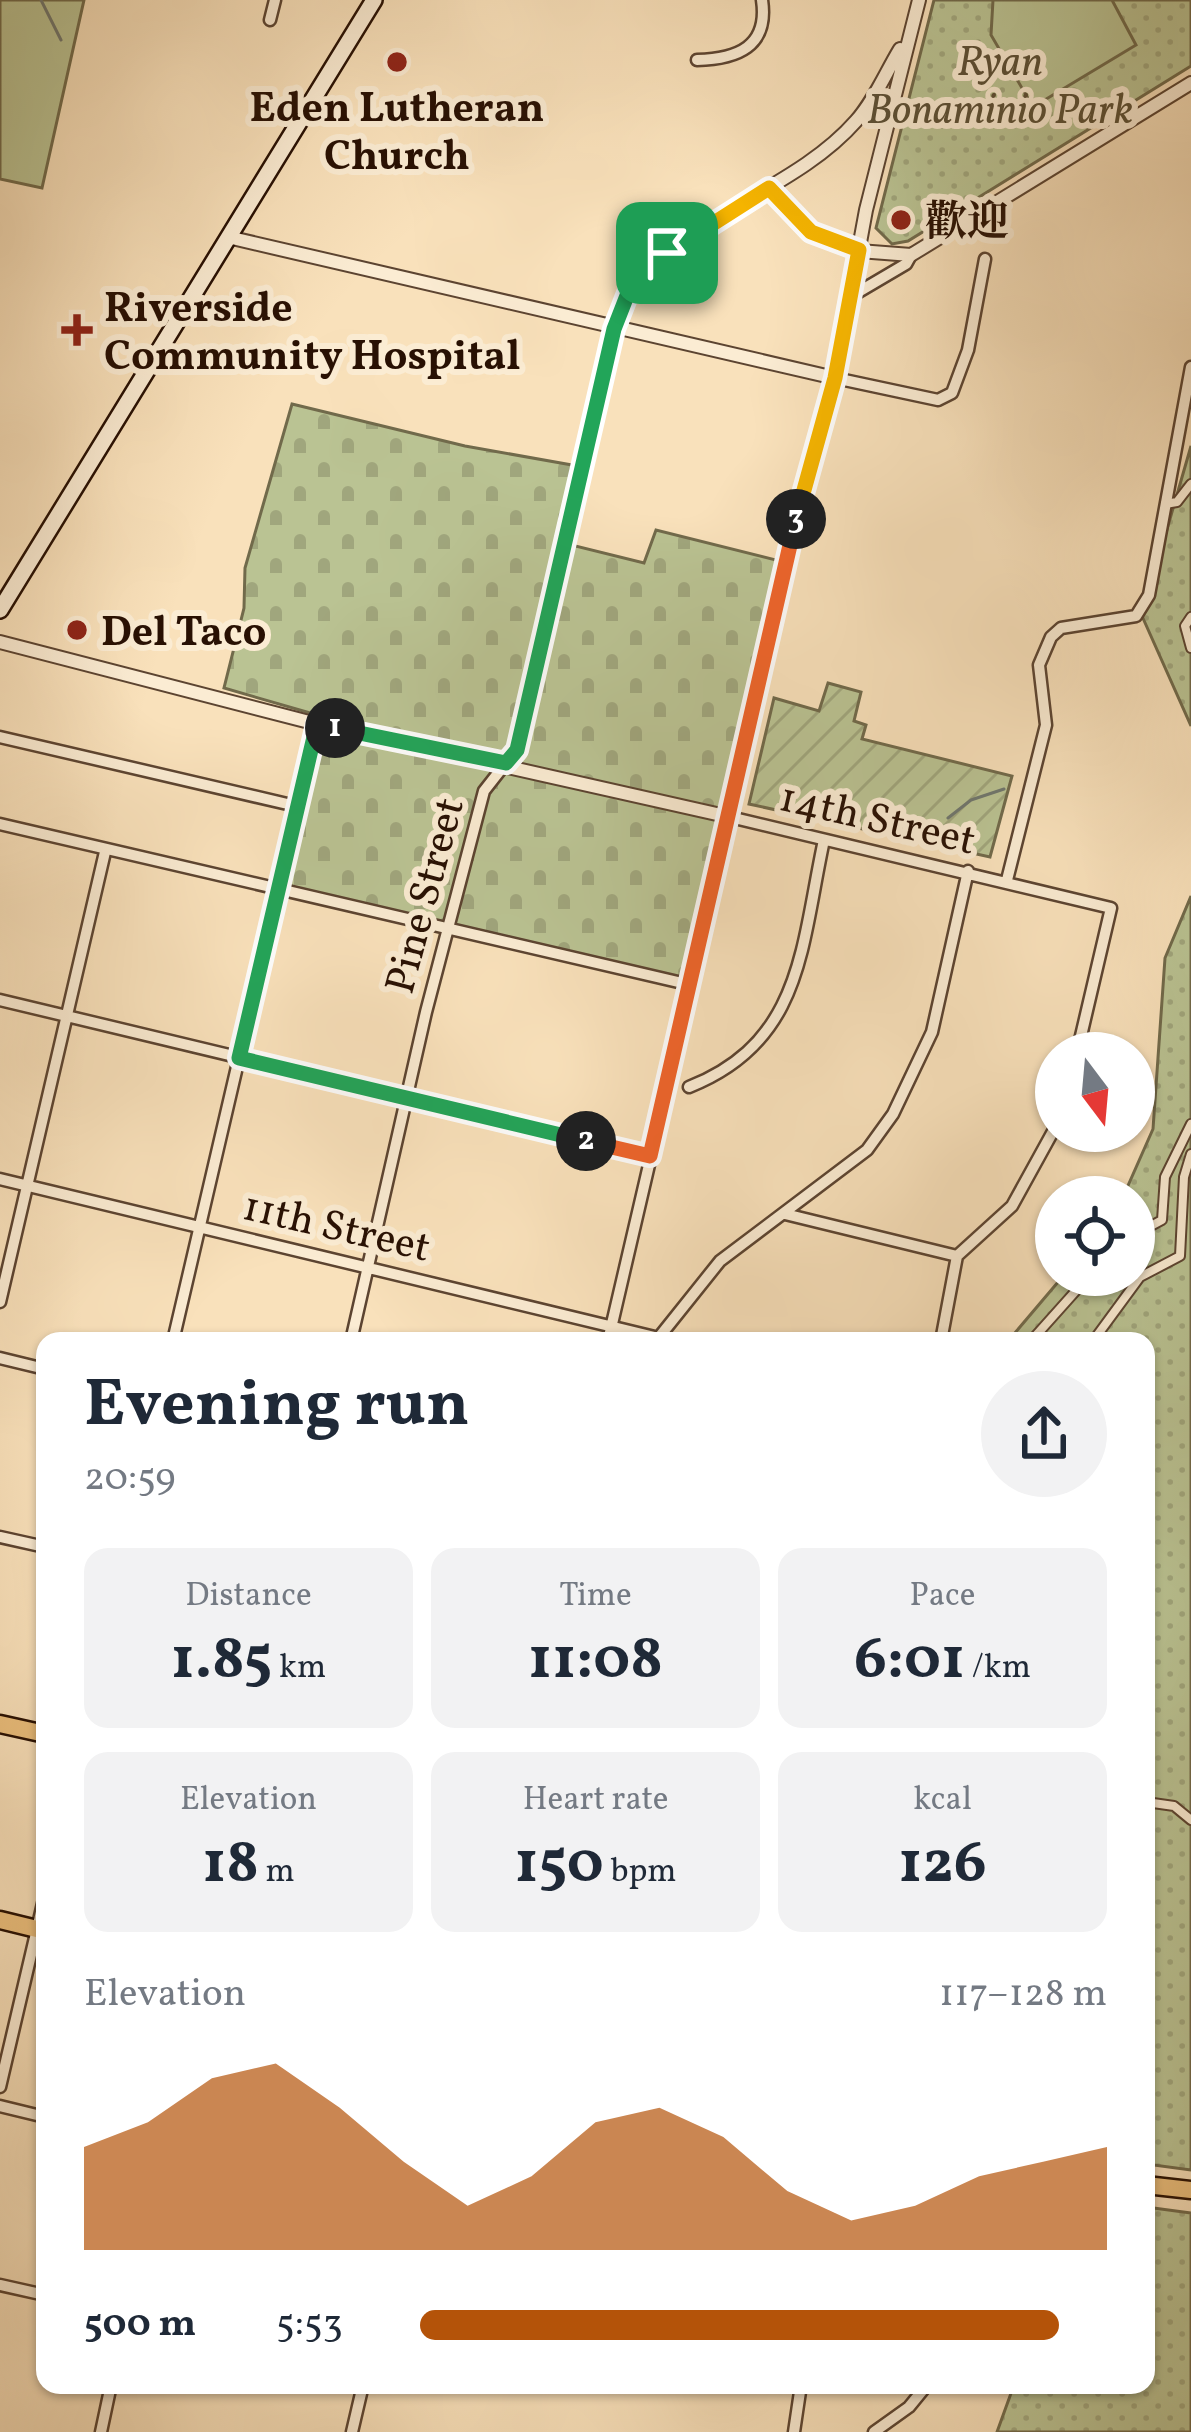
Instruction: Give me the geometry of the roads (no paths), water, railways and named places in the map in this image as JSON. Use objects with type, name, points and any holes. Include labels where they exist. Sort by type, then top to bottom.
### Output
[{"type":"main road","points":[[0,610],[374,0]]},
{"type":"main road","points":[[0,1724],[36,1732]]},
{"type":"main road","points":[[0,1920],[36,1929]]},
{"type":"main road","points":[[1155,2186],[1191,2190]]},
{"type":"street","points":[[270,20],[275,0]]},
{"type":"street","points":[[697,59],[726,59],[752,46],[763,25],[762,0]]},
{"type":"street","points":[[611,1332],[784,562],[835,378],[906,38],[919,0]]},
{"type":"street","name":"Pine Street","points":[[353,1332],[406,1097],[484,791],[526,726],[614,329],[630,288],[648,269],[769,188],[859,119],[906,38]]},
{"type":"street","points":[[850,297],[1191,83]]},
{"type":"street","points":[[769,188],[811,232],[859,250],[911,255]]},
{"type":"street","points":[[232,238],[938,400],[952,393],[968,350],[985,259]]},
{"type":"street","points":[[1007,880],[1046,725],[1037,679],[1044,650],[1060,628],[1136,616],[1149,595],[1191,367]]},
{"type":"street","points":[[1165,505],[1177,502],[1191,484]]},
{"type":"street","points":[[1191,617],[1185,626],[1191,648]]},
{"type":"street","name":"14th Street","points":[[0,642],[317,724],[506,763],[1111,908],[1082,1032]]},
{"type":"street","points":[[174,1332],[317,724]]},
{"type":"street","points":[[0,736],[296,806]]},
{"type":"street","points":[[465,755],[478,770],[484,791]]},
{"type":"street","points":[[0,824],[691,986]]},
{"type":"street","points":[[689,1087],[740,1063],[774,1027],[792,988],[824,840]]},
{"type":"street","points":[[0,1302],[105,852]]},
{"type":"street","points":[[663,1332],[720,1262],[867,1150],[914,1077],[932,1031],[968,872]]},
{"type":"street","points":[[0,1000],[650,1156]]},
{"type":"street","points":[[1155,1224],[1162,1220],[1165,1177],[1191,1124]]},
{"type":"street","points":[[942,1332],[957,1256],[1012,1206],[1046,1152]]},
{"type":"street","points":[[1100,1332],[1140,1277],[1180,1256],[1184,1178],[1191,1154]]},
{"type":"street","name":"11th Street","points":[[0,1179],[635,1332]]},
{"type":"street","points":[[785,1214],[957,1256]]},
{"type":"street","points":[[1039,1332],[1071,1296]]},
{"type":"street","points":[[0,1358],[36,1367]]},
{"type":"street","points":[[0,1537],[36,1545]]},
{"type":"street","points":[[1155,1803],[1174,1806],[1191,1820]]},
{"type":"street","points":[[0,2087],[36,1949]]},
{"type":"street","points":[[0,2106],[36,2115]]},
{"type":"street","points":[[0,2284],[36,2293]]},
{"type":"street","points":[[100,2432],[109,2394]]},
{"type":"street","points":[[352,2432],[361,2394]]},
{"type":"street","points":[[794,2432],[800,2394]]},
{"type":"street","points":[[874,2432],[910,2407],[920,2394]]},
{"type":"waterway","points":[[41,0],[61,40]]},
{"type":"waterway","points":[[948,818],[971,800],[1004,789]]},
{"type":"place","name":"Eden Lutheran Church","points":[[397,62]]},
{"type":"place","name":"歡迎","points":[[901,220]]},
{"type":"place","name":"Riverside Community Hospital","points":[[77,330]]},
{"type":"place","name":"Del Taco","points":[[77,630]]},
{"type":"park label","name":"Ryan Bonaminio Park","points":[[1000,84]]}]
